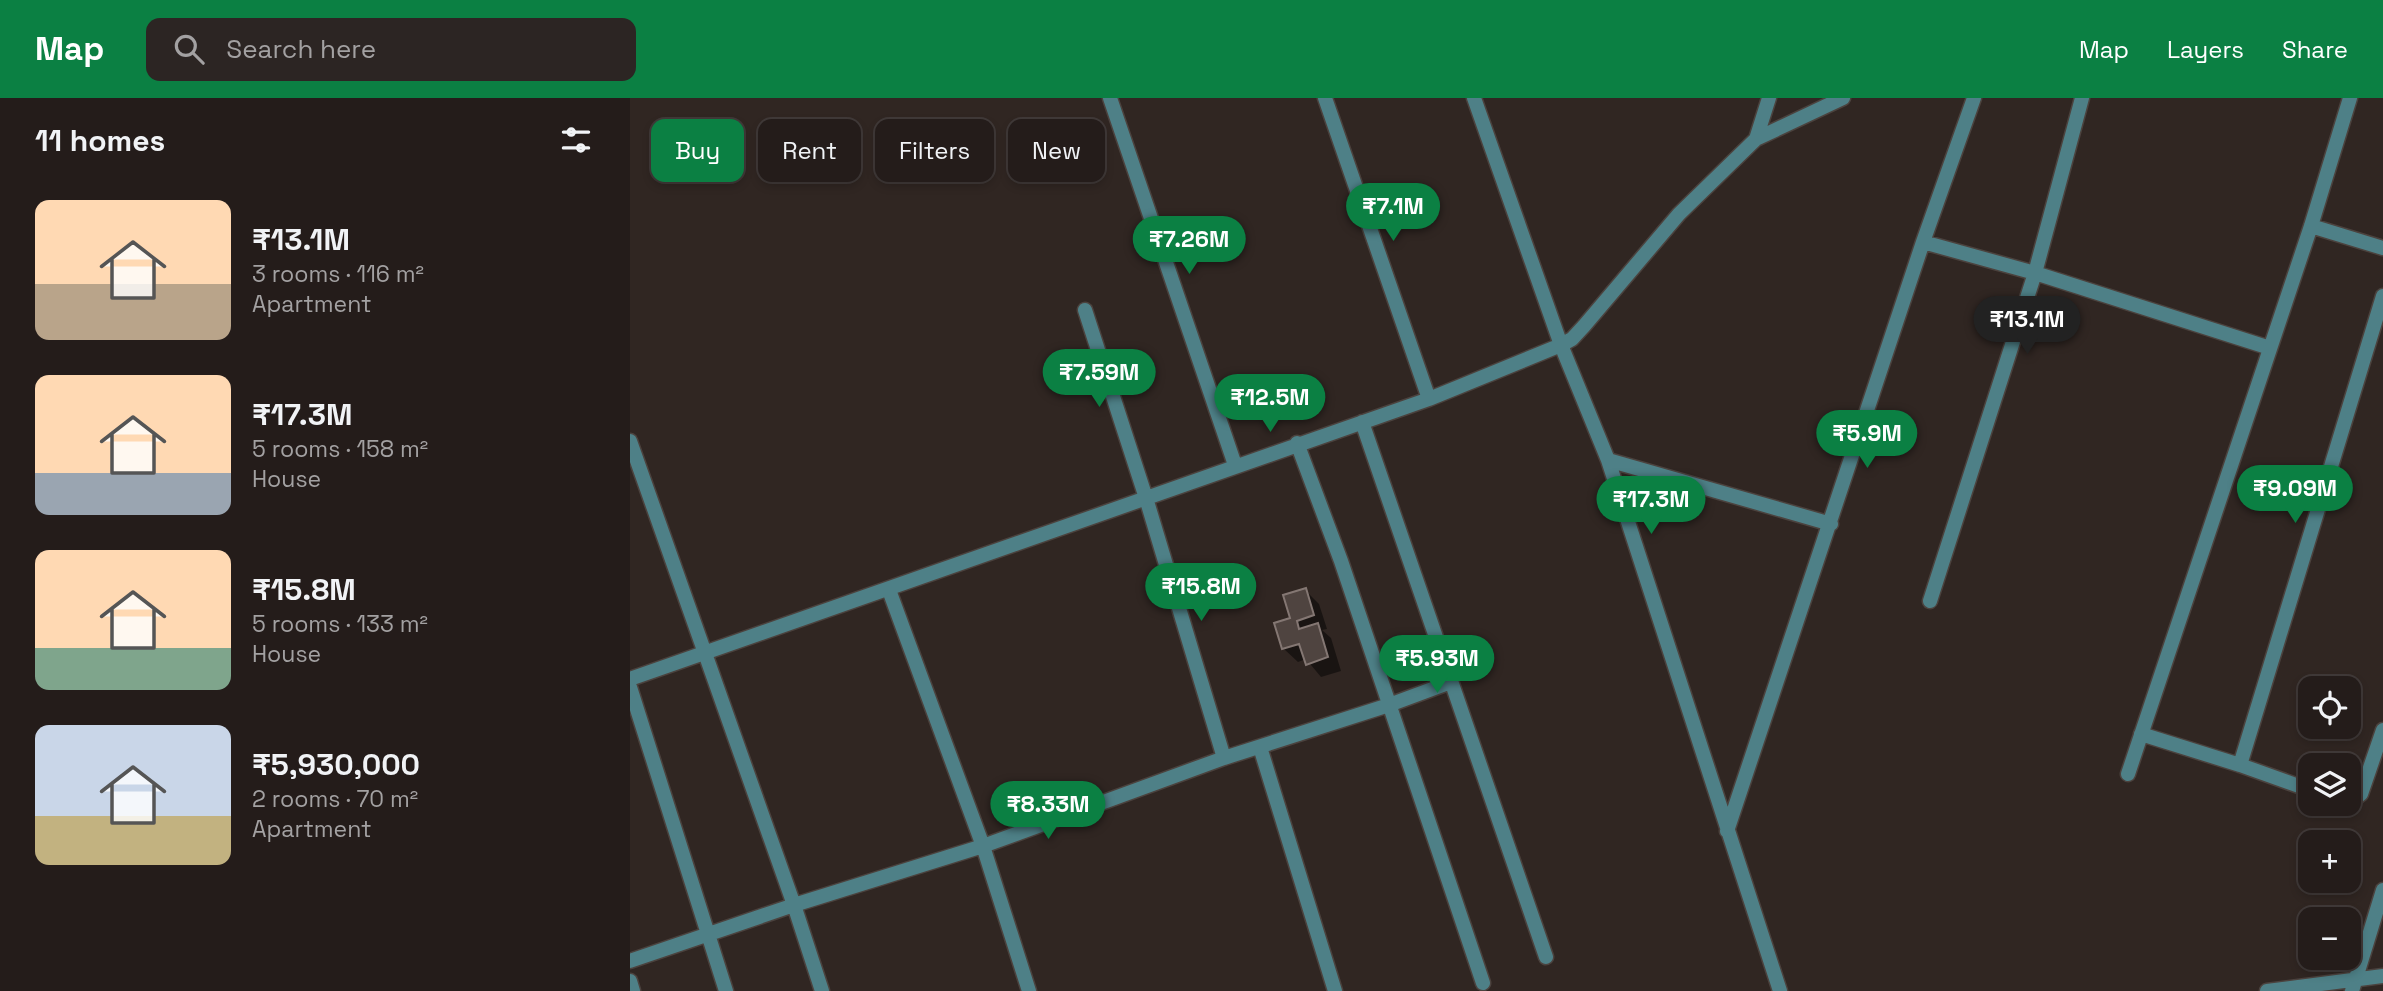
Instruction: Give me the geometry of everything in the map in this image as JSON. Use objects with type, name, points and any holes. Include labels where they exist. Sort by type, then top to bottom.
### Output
[{"type":"street","points":[[1110,98],[1236,465]]},
{"type":"street","points":[[1325,98],[1429,399]]},
{"type":"street","points":[[1474,98],[1561,345],[1608,460],[1780,991]]},
{"type":"street","points":[[1756,139],[1769,98]]},
{"type":"street","points":[[630,679],[889,590],[1297,443],[1429,399],[1561,345],[1572,339],[1584,326],[1679,214],[1756,139],[1843,98]]},
{"type":"street","points":[[1727,831],[1923,242],[1974,98]]},
{"type":"street","points":[[1930,601],[2035,273],[2082,98]]},
{"type":"street","points":[[2128,774],[2311,226],[2350,98]]},
{"type":"street","points":[[2311,226],[2383,248]]},
{"type":"street","points":[[1923,242],[2035,273],[2270,348]]},
{"type":"street","points":[[2241,765],[2383,296]]},
{"type":"street","points":[[1085,310],[1146,498],[1224,758]]},
{"type":"street","points":[[1362,422],[1546,957]]},
{"type":"street","points":[[630,442],[822,991]]},
{"type":"street","points":[[1297,443],[1341,561],[1483,983]]},
{"type":"street","points":[[1608,460],[1831,524]]},
{"type":"street","points":[[889,590],[984,846],[1029,991]]},
{"type":"street","points":[[630,961],[794,905],[984,846],[1224,758],[1389,705],[1451,682]]},
{"type":"street","points":[[630,687],[726,991]]},
{"type":"street","points":[[2361,794],[2383,730]]},
{"type":"street","points":[[2141,734],[2298,786]]},
{"type":"street","points":[[1260,747],[1335,991]]},
{"type":"street","points":[[2354,985],[2383,890]]},
{"type":"street","points":[[2267,991],[2354,985],[2383,976]]},
{"type":"street","points":[[630,981],[633,991]]},
{"type":"building","points":[[1306,588],[1314,615],[1297,621],[1299,629],[1318,623],[1328,657],[1306,665],[1299,644],[1282,649],[1274,623],[1290,618],[1283,595]]}]
